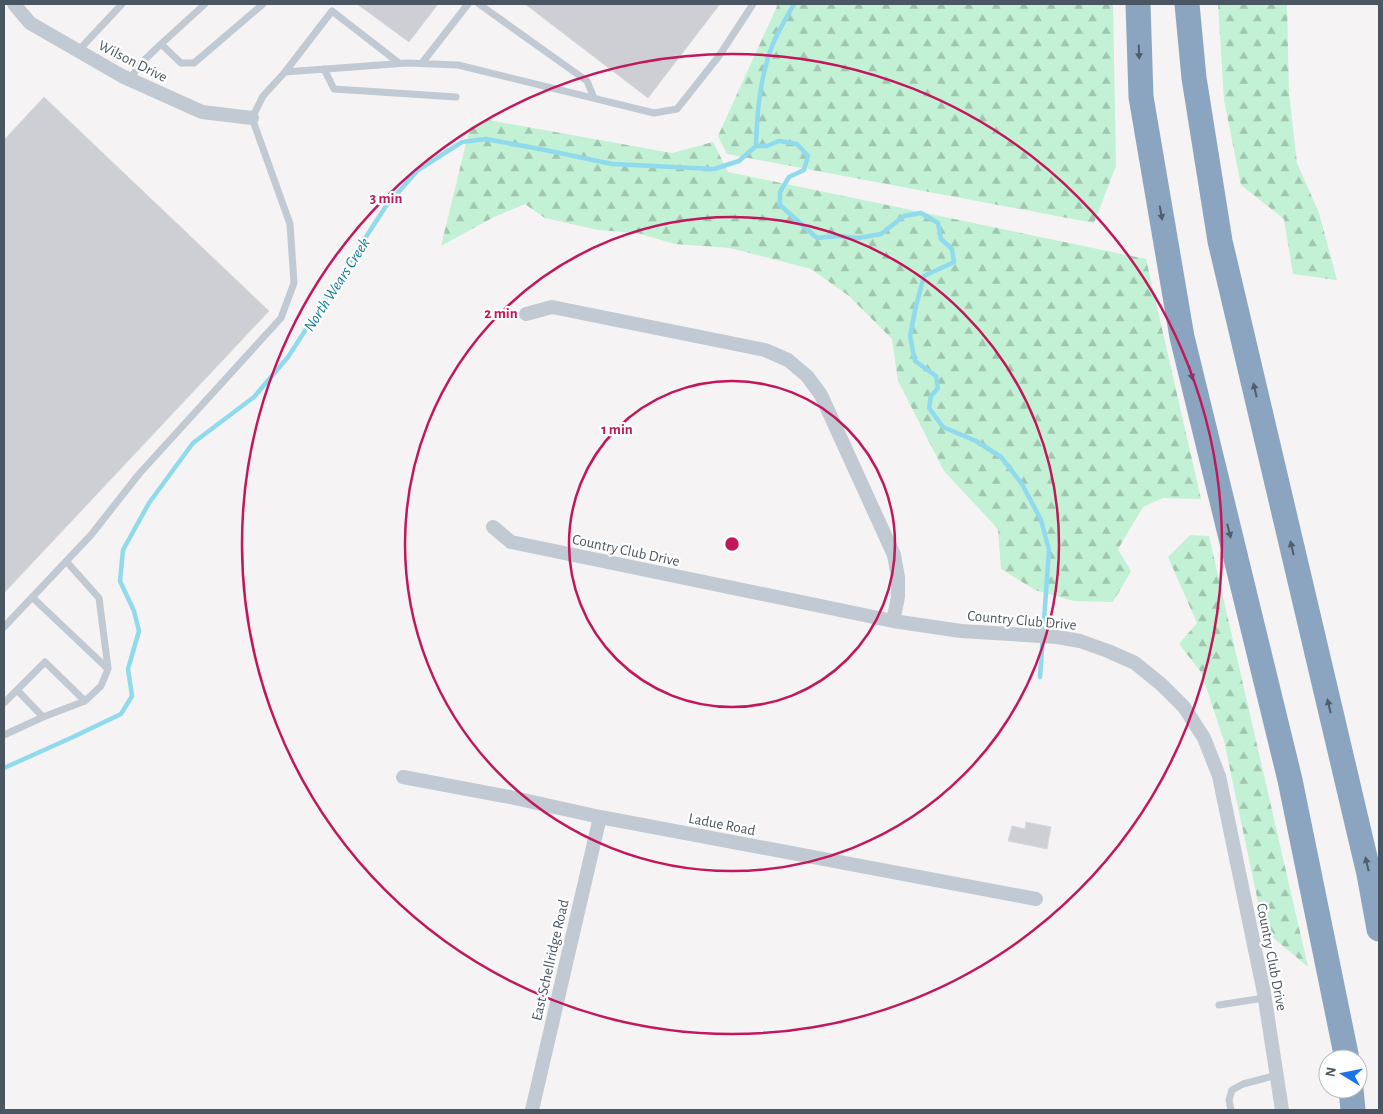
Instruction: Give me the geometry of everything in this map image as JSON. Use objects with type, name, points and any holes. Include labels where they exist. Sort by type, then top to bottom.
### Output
[{"type":"highway","points":[[1138,4],[1141,97],[1182,337],[1290,780],[1345,1049]]},
{"type":"highway","points":[[1187,4],[1194,78],[1220,241],[1366,864],[1379,929]]},
{"type":"street","name":"Wilson Drive","points":[[14,4],[30,23],[130,80],[202,112],[252,118]]},
{"type":"street","points":[[526,314],[552,307],[757,348],[788,360],[807,376],[821,395],[894,555],[898,577],[898,597],[893,622]]},
{"type":"street","name":"Country Club Drive","points":[[493,526],[511,542],[893,622],[961,631],[1057,637],[1080,641],[1136,663],[1184,707],[1204,738],[1219,776],[1264,998],[1282,1110]]},
{"type":"street","name":"Ladue Road","points":[[403,777],[510,797],[600,818],[1036,899]]},
{"type":"street","name":"East Schellridge Road","points":[[532,1110],[600,818]]},
{"type":"lane","points":[[78,51],[122,4]]},
{"type":"lane","points":[[130,80],[139,65],[205,4]]},
{"type":"lane","points":[[161,44],[182,63],[194,63],[262,4]]},
{"type":"lane","points":[[4,627],[92,535],[139,474],[281,318],[294,283],[290,224],[252,118],[263,96],[285,72],[336,4]]},
{"type":"lane","points":[[422,63],[468,4]]},
{"type":"lane","points":[[479,4],[587,81],[594,98]]},
{"type":"lane","points":[[285,72],[399,63],[458,65],[654,113],[677,109],[719,56],[753,4]]},
{"type":"lane","points":[[332,11],[399,63]]},
{"type":"lane","points":[[324,69],[334,89],[456,96]]},
{"type":"lane","points":[[4,735],[84,701],[101,686],[108,669],[99,598],[66,561]]},
{"type":"lane","points":[[32,597],[108,669]]},
{"type":"lane","points":[[4,703],[45,662],[84,701]]},
{"type":"lane","points":[[17,690],[44,717]]},
{"type":"lane","points":[[1219,1005],[1264,998]]},
{"type":"lane","points":[[1231,1110],[1229,1100],[1232,1090],[1243,1084],[1276,1075]]},
{"type":"green space","points":[[778,4],[1113,4],[1116,166],[1094,223],[727,154],[718,136]]},
{"type":"green space","points":[[1218,4],[1287,4],[1289,93],[1297,163],[1319,213],[1337,280],[1293,274],[1284,219],[1241,185],[1224,100]]},
{"type":"green space","points":[[488,120],[672,153],[713,142],[728,172],[1146,259],[1201,499],[1163,498],[1143,507],[1118,549],[1131,571],[1113,602],[1074,601],[1035,590],[1001,569],[998,529],[944,471],[898,381],[892,339],[849,296],[811,269],[730,248],[675,244],[637,233],[598,230],[545,218],[525,204],[492,218],[441,246],[470,127]]},
{"type":"green space","points":[[1190,535],[1209,536],[1308,967],[1264,930],[1224,741],[1201,672],[1179,644],[1197,623],[1168,557]]},
{"type":"building","points":[[357,4],[438,4],[409,42]]},
{"type":"building","points":[[525,4],[720,4],[648,98]]},
{"type":"building","points":[[44,97],[269,311],[4,593],[4,140]]},
{"type":"building","points":[[1026,822],[1051,827],[1047,849],[1008,841],[1012,826],[1025,829]]},
{"type":"waterway","name":"North Wears Creek","points":[[4,768],[121,714],[132,696],[128,669],[139,631],[134,611],[120,581],[123,550],[149,503],[193,443],[254,397],[288,357],[386,206],[418,170],[462,142],[486,139],[612,164],[714,169],[739,161],[756,146],[758,108],[768,58],[774,40],[794,4]]},
{"type":"waterway","points":[[756,146],[767,146],[779,141],[797,144],[808,156],[804,170],[789,177],[780,192],[780,205],[817,238],[838,236],[858,238],[881,234],[904,216],[921,213],[938,223],[941,239],[952,249],[954,262],[924,276],[910,336],[915,361],[936,376],[938,388],[931,396],[929,408],[943,427],[976,441],[1001,457],[1022,484],[1041,520],[1049,550],[1040,677]]}]
